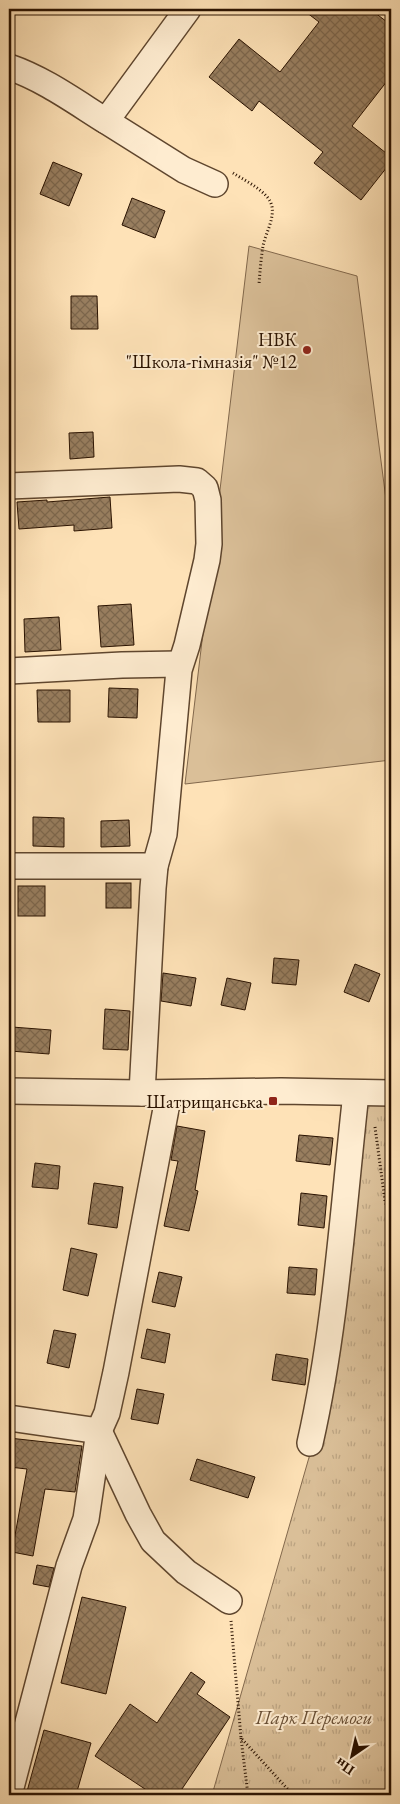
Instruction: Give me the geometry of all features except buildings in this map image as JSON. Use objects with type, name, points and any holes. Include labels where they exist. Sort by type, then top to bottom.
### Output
[{"type":"street","points":[[106,121],[188,9]]},
{"type":"street","points":[[9,67],[51,85],[184,170],[215,184]]},
{"type":"street","points":[[9,486],[179,479],[198,481],[205,488],[208,500],[208,553],[187,645],[180,664],[172,730],[164,834],[155,866],[147,965],[142,1093]]},
{"type":"street","points":[[9,671],[122,664],[180,664]]},
{"type":"street","points":[[9,866],[155,866]]},
{"type":"street","points":[[9,1091],[391,1093]]},
{"type":"street","points":[[310,1443],[321,1394],[326,1358],[356,1092]]},
{"type":"street","points":[[9,1795],[69,1566],[86,1519],[99,1431],[107,1413],[116,1372],[169,1093]]},
{"type":"street","points":[[9,1418],[99,1431]]},
{"type":"street","points":[[99,1431],[138,1514],[153,1541],[186,1572],[230,1601]]},
{"type":"path","points":[[215,184],[225,167],[269,199],[272,208],[272,219],[264,245],[259,284]]},
{"type":"path","points":[[375,1125],[385,1201],[391,1217]]},
{"type":"path","points":[[230,1601],[241,1738],[248,1795]]},
{"type":"path","points":[[241,1738],[292,1795]]},
{"type":"green space","points":[[249,246],[357,276],[391,538],[391,760],[185,784]]},
{"type":"green space","name":"Парк Перемоги","points":[[360,1101],[391,1101],[391,1795],[212,1795],[337,1360]]},
{"type":"place","name":"НВК \"Школа-гімназія\" №12","points":[[307,350]]},
{"type":"place","name":"Шатрищанська","points":[[273,1101]]}]
